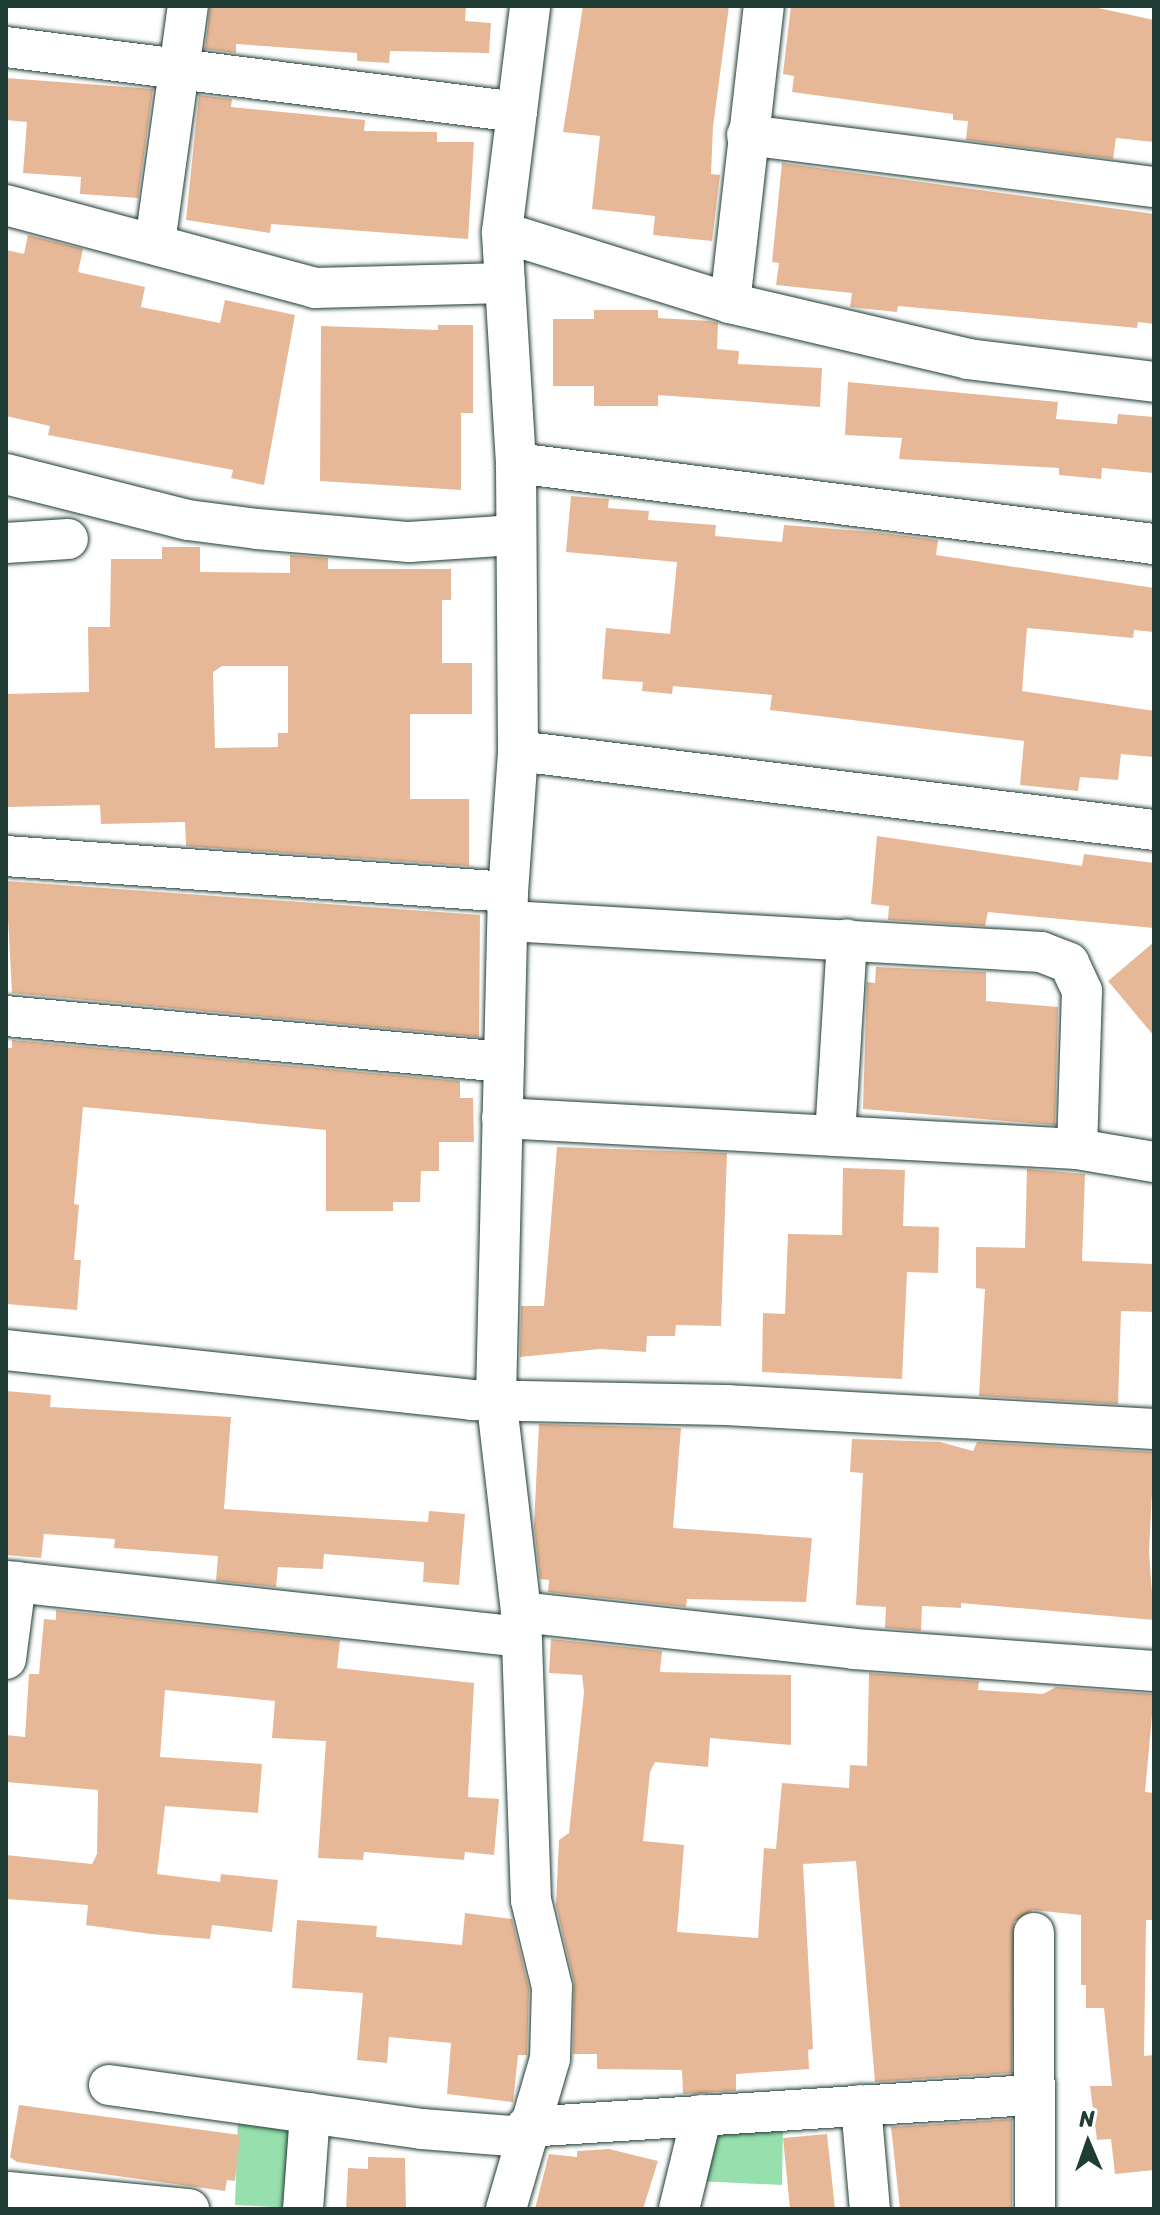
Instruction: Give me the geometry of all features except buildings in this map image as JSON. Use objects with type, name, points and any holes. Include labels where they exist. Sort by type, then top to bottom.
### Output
[{"type":"street","points":[[155,243],[188,6]]},
{"type":"street","points":[[506,2209],[525,2132],[550,2059],[552,1987],[531,1900],[521,1625],[496,1397],[509,906],[518,751],[514,535],[516,463],[502,232],[530,6]]},
{"type":"street","points":[[730,303],[764,6]]},
{"type":"street","points":[[6,47],[517,112]]},
{"type":"street","points":[[747,135],[1154,187]]},
{"type":"street","points":[[6,205],[315,288],[505,283]]},
{"type":"street","points":[[502,232],[730,303],[968,359],[1154,382]]},
{"type":"street","points":[[516,463],[1154,544]]},
{"type":"street","points":[[6,474],[188,520],[257,529],[409,542],[514,535]]},
{"type":"street","points":[[6,543],[68,539]]},
{"type":"street","points":[[518,751],[1154,830]]},
{"type":"street","points":[[6,856],[847,939],[1041,952],[1069,963],[1082,991],[1077,1149]]},
{"type":"street","points":[[835,1136],[847,939]]},
{"type":"street","points":[[6,1016],[504,1062]]},
{"type":"street","points":[[502,1118],[1077,1149],[1154,1162]]},
{"type":"street","points":[[6,1350],[471,1400],[496,1397],[1154,1429]]},
{"type":"street","points":[[6,1659],[11,1582],[521,1625],[1154,1671]]},
{"type":"street","points":[[1034,1933],[1031,2095],[1035,2209]]},
{"type":"street","points":[[109,2085],[310,2113],[525,2132],[702,2115],[1031,2095]]},
{"type":"street","points":[[861,2105],[870,2209]]},
{"type":"street","points":[[303,2209],[310,2113]]},
{"type":"street","points":[[679,2209],[702,2115]]},
{"type":"street","points":[[7,2195],[189,2209]]},
{"type":"green space","points":[[238,2119],[303,2129],[295,2208],[235,2205]]},
{"type":"green space","points":[[783,2124],[782,2185],[698,2181],[720,2130]]}]
